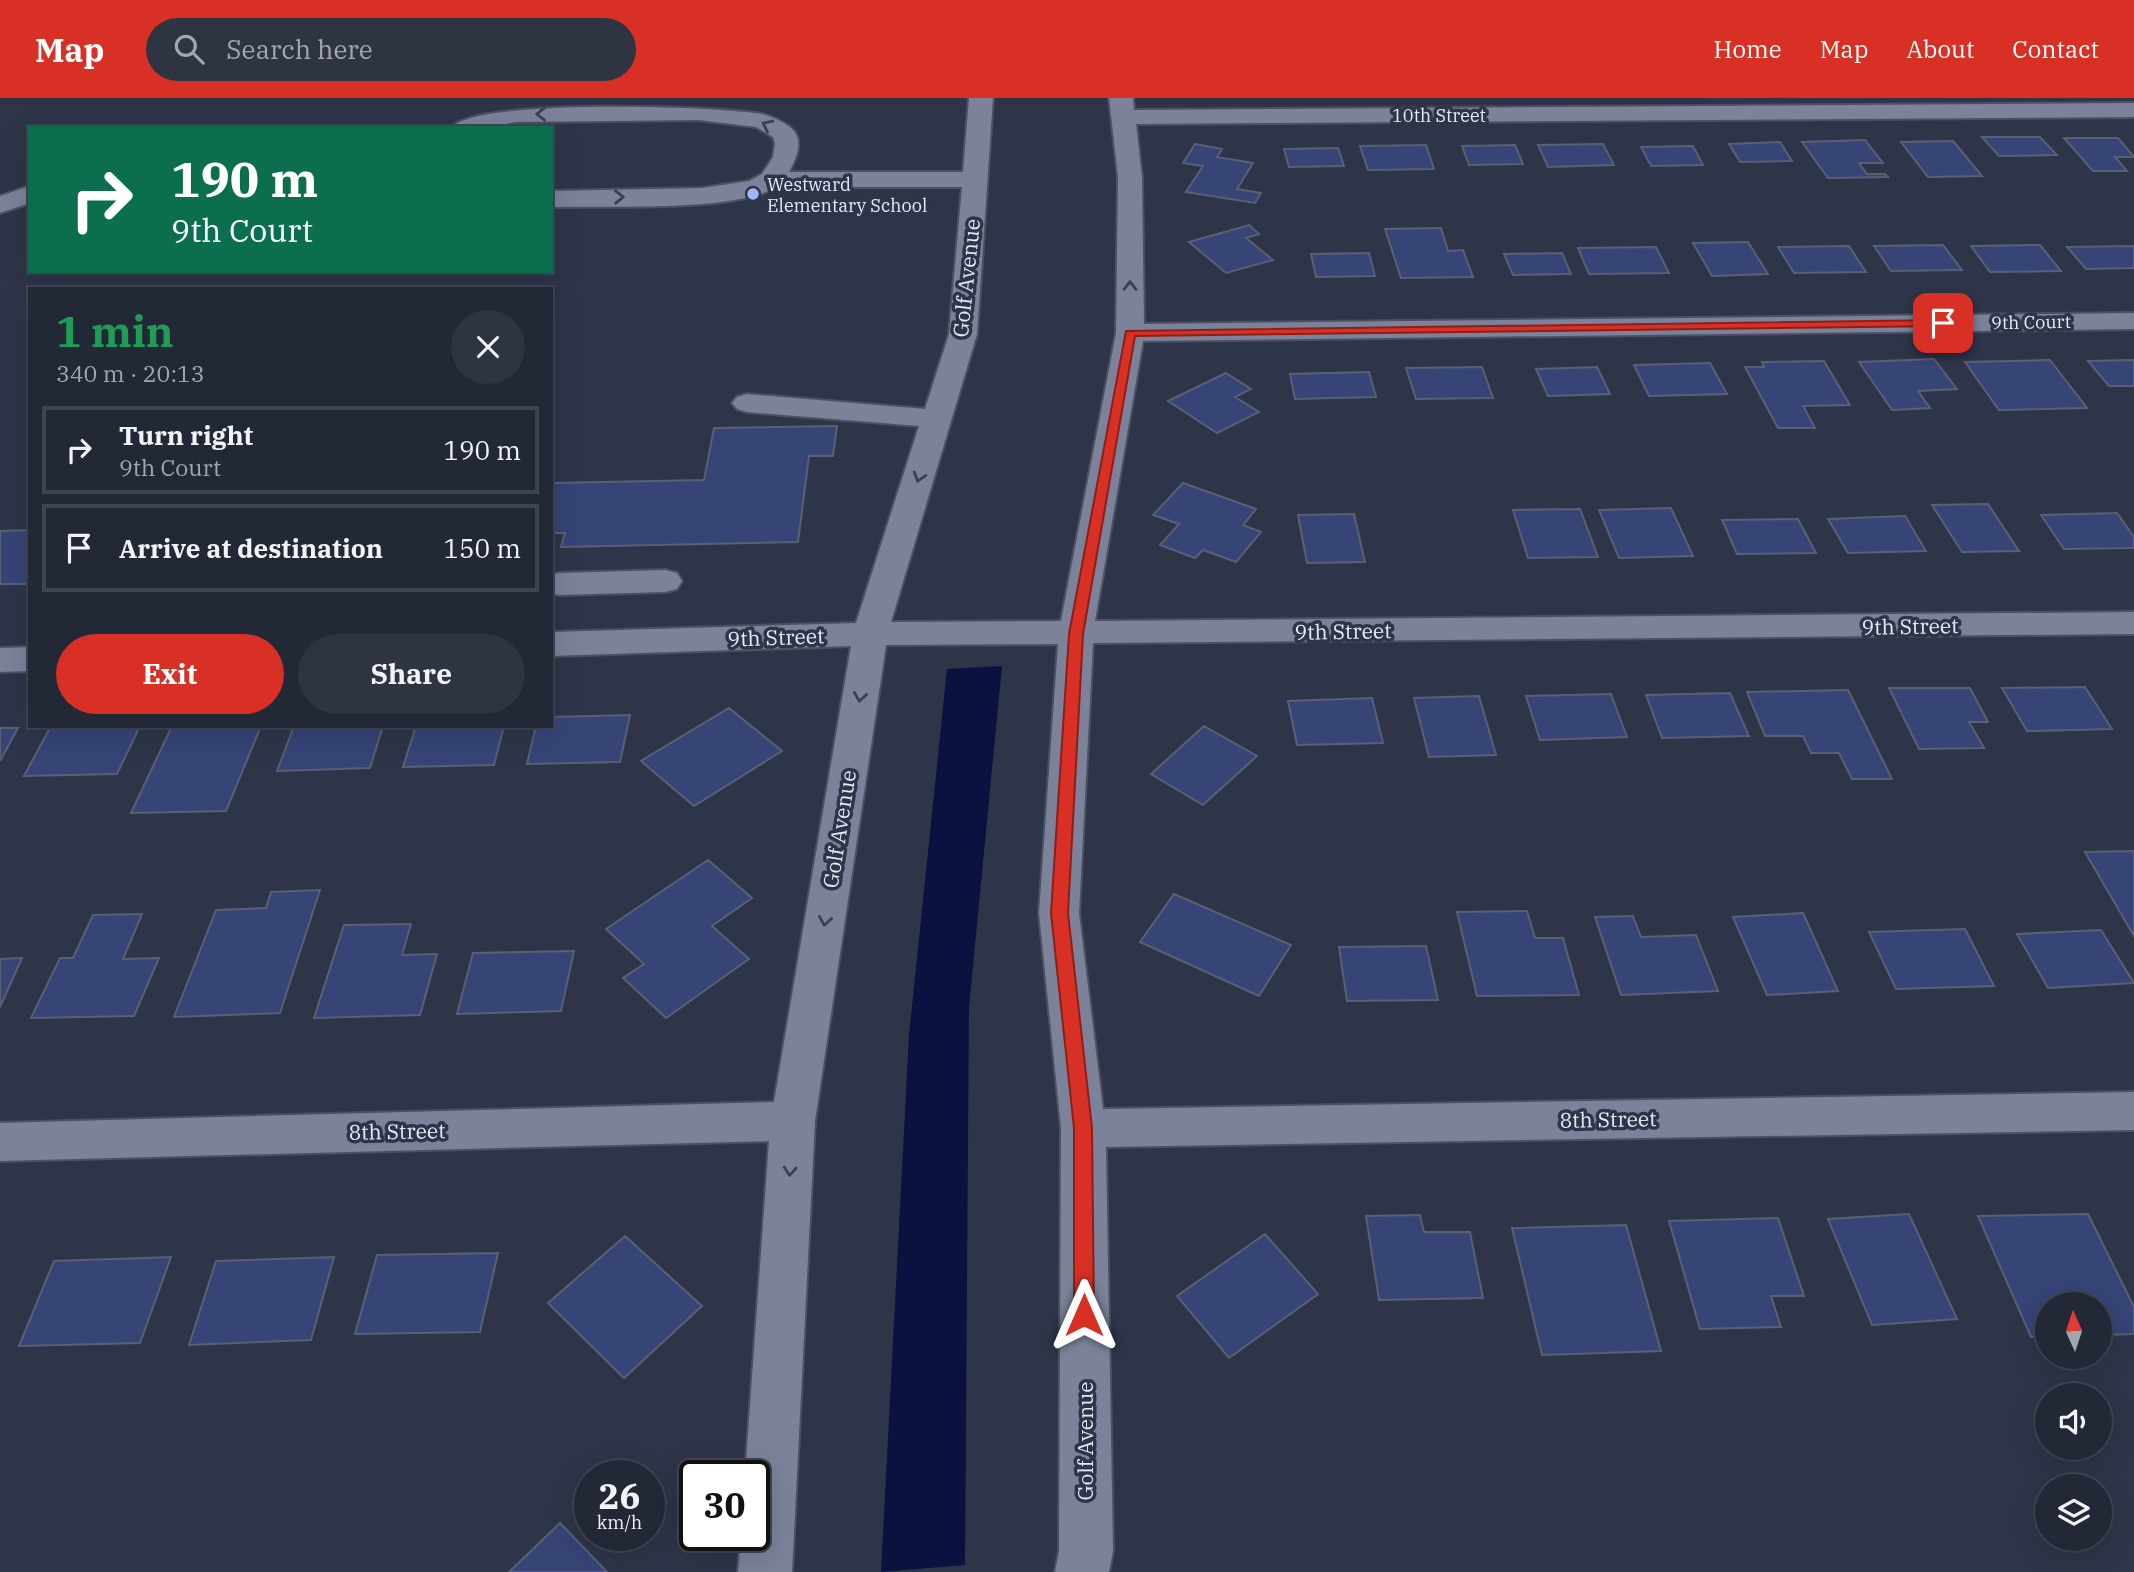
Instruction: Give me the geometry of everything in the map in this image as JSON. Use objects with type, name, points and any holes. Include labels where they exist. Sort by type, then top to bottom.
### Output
[{"type":"street","name":"Golf Avenue","points":[[765,1572],[793,1121],[870,634],[963,334],[981,98]]},
{"type":"street","name":"Golf Avenue","points":[[1082,1572],[1086,1551],[1083,1128],[1059,913],[1076,634],[1130,333],[1130,177],[1122,108]]},
{"type":"street","name":"10th Street","points":[[1122,108],[2134,110]]},
{"type":"street","points":[[468,126],[484,120],[516,115],[735,115],[762,121],[783,133],[787,143],[785,157],[772,179]]},
{"type":"street","points":[[553,199],[702,196],[756,188],[772,179],[975,180]]},
{"type":"street","points":[[0,205],[28,195]]},
{"type":"street","name":"9th Court","points":[[1130,333],[2134,321]]},
{"type":"street","points":[[747,403],[937,419]]},
{"type":"street","points":[[554,593],[665,581]]},
{"type":"street","name":"9th Street","points":[[553,644],[870,634],[2134,623]]},
{"type":"street","points":[[0,660],[28,659]]},
{"type":"street","name":"8th Street","points":[[1083,1128],[2134,1111]]},
{"type":"street","name":"8th Street","points":[[0,1142],[793,1121]]},
{"type":"shaded area","points":[[1002,666],[969,1007],[965,1565],[881,1572],[909,1035],[947,669]]},
{"type":"building","points":[[1982,137],[2040,137],[2057,155],[1999,156]]},
{"type":"building","points":[[2064,138],[2118,138],[2134,157],[2115,157],[2127,171],[2093,171]]},
{"type":"building","points":[[1865,140],[1883,163],[1859,163],[1867,174],[1885,174],[1888,177],[1828,178],[1802,142]]},
{"type":"building","points":[[1953,141],[1982,176],[1928,177],[1901,142]]},
{"type":"building","points":[[1780,142],[1792,161],[1740,162],[1729,144]]},
{"type":"building","points":[[1195,144],[1222,149],[1217,157],[1253,163],[1237,189],[1261,193],[1255,203],[1186,192],[1203,166],[1183,163]]},
{"type":"building","points":[[1603,144],[1614,165],[1548,167],[1538,145]]},
{"type":"building","points":[[1426,145],[1434,169],[1368,170],[1360,146]]},
{"type":"building","points":[[1515,145],[1523,164],[1469,165],[1462,146]]},
{"type":"building","points":[[1693,146],[1703,165],[1651,166],[1641,147]]},
{"type":"building","points":[[1338,148],[1344,166],[1289,167],[1284,149]]},
{"type":"building","points":[[1249,225],[1259,234],[1246,238],[1273,260],[1226,273],[1189,242]]},
{"type":"building","points":[[1441,228],[1448,251],[1463,250],[1473,277],[1401,278],[1385,229]]},
{"type":"building","points":[[1748,242],[1768,274],[1712,276],[1693,243]]},
{"type":"building","points":[[1943,245],[1962,270],[1891,271],[1874,246]]},
{"type":"building","points":[[2040,245],[2061,271],[1990,272],[1971,246]]},
{"type":"building","points":[[1849,246],[1866,272],[1794,273],[1778,247]]},
{"type":"building","points":[[2134,246],[2134,268],[2086,269],[2067,247]]},
{"type":"building","points":[[1656,247],[1669,273],[1589,274],[1578,248]]},
{"type":"building","points":[[1369,253],[1375,276],[1316,277],[1311,254]]},
{"type":"building","points":[[1562,253],[1571,274],[1513,275],[1504,254]]},
{"type":"building","points":[[1934,359],[1957,389],[1918,391],[1930,408],[1892,410],[1859,362]]},
{"type":"building","points":[[2050,360],[2087,408],[1999,410],[1965,362]]},
{"type":"building","points":[[2134,360],[2134,386],[2109,386],[2088,361]]},
{"type":"building","points":[[1824,361],[1850,405],[1803,406],[1815,428],[1778,428],[1745,367],[1764,367],[1762,362]]},
{"type":"building","points":[[1710,363],[1727,394],[1649,396],[1634,365]]},
{"type":"building","points":[[1482,367],[1493,398],[1416,399],[1406,368]]},
{"type":"building","points":[[1597,367],[1610,394],[1548,396],[1536,369]]},
{"type":"building","points":[[1369,372],[1376,397],[1295,399],[1290,374]]},
{"type":"building","points":[[1226,373],[1251,389],[1235,397],[1259,412],[1217,433],[1168,401]]},
{"type":"building","points":[[837,426],[833,456],[809,456],[798,542],[561,547],[565,533],[553,533],[553,483],[704,480],[714,428]]},
{"type":"building","points":[[1183,483],[1256,509],[1243,525],[1261,532],[1236,562],[1203,550],[1195,558],[1160,545],[1179,524],[1153,515]]},
{"type":"building","points":[[1988,504],[2019,551],[1962,552],[1932,505]]},
{"type":"building","points":[[1671,508],[1693,556],[1619,558],[1599,510]]},
{"type":"building","points":[[1580,509],[1598,557],[1528,558],[1513,510]]},
{"type":"building","points":[[2117,513],[2134,537],[2134,548],[2064,549],[2041,515]]},
{"type":"building","points":[[1354,514],[1365,562],[1307,563],[1298,515]]},
{"type":"building","points":[[1905,516],[1926,551],[1848,553],[1828,519]]},
{"type":"building","points":[[1798,519],[1816,553],[1737,554],[1722,520]]},
{"type":"building","points":[[28,530],[28,584],[0,584],[0,531]]},
{"type":"building","points":[[2085,687],[2112,729],[2027,731],[2002,688]]},
{"type":"building","points":[[1889,688],[1970,688],[1988,722],[1969,722],[1984,748],[1919,749]]},
{"type":"building","points":[[1848,690],[1892,779],[1852,779],[1839,753],[1811,753],[1803,736],[1765,736],[1747,692]]},
{"type":"building","points":[[1730,693],[1749,736],[1662,738],[1646,695]]},
{"type":"building","points":[[1611,694],[1627,737],[1540,740],[1526,696]]},
{"type":"building","points":[[1479,696],[1496,755],[1429,757],[1414,698]]},
{"type":"building","points":[[1372,698],[1383,743],[1297,745],[1288,701]]},
{"type":"building","points":[[729,708],[782,751],[694,806],[641,761]]},
{"type":"building","points":[[630,715],[620,762],[527,764],[536,728],[553,728],[553,717]]},
{"type":"building","points":[[1204,726],[1257,756],[1203,805],[1151,774]]},
{"type":"building","points":[[0,728],[18,728],[0,761]]},
{"type":"building","points":[[50,728],[139,728],[117,774],[24,776]]},
{"type":"building","points":[[171,728],[260,728],[226,811],[131,813]]},
{"type":"building","points":[[293,728],[382,728],[370,768],[277,771]]},
{"type":"building","points":[[415,728],[503,728],[494,765],[403,767]]},
{"type":"building","points":[[2134,851],[2134,936],[2085,852]]},
{"type":"building","points":[[708,860],[752,898],[712,926],[749,959],[666,1018],[623,978],[644,964],[606,929]]},
{"type":"building","points":[[320,890],[280,1013],[174,1017],[216,910],[266,908],[271,892]]},
{"type":"building","points":[[1174,894],[1291,945],[1259,996],[1140,942]]},
{"type":"building","points":[[1527,911],[1535,938],[1563,938],[1579,995],[1477,996],[1457,912]]},
{"type":"building","points":[[1803,913],[1838,991],[1767,995],[1733,917]]},
{"type":"building","points":[[142,914],[123,959],[159,958],[134,1016],[31,1018],[60,958],[73,958],[93,915]]},
{"type":"building","points":[[1633,916],[1641,937],[1696,935],[1718,991],[1621,995],[1595,917]]},
{"type":"building","points":[[411,924],[402,955],[437,954],[420,1015],[314,1018],[344,925]]},
{"type":"building","points":[[1965,929],[1994,986],[1896,989],[1869,932]]},
{"type":"building","points":[[2101,930],[2134,983],[2048,988],[2017,934]]},
{"type":"building","points":[[1426,946],[1438,1000],[1347,1001],[1339,947]]},
{"type":"building","points":[[574,951],[561,1011],[457,1014],[473,953]]},
{"type":"building","points":[[22,958],[0,1007],[0,959]]},
{"type":"building","points":[[1909,1214],[1957,1319],[1872,1325],[1828,1219]]},
{"type":"building","points":[[2088,1214],[2134,1307],[2134,1334],[2112,1335],[2112,1292],[2035,1292],[2035,1337],[2031,1337],[1978,1216]]},
{"type":"building","points":[[1420,1215],[1424,1232],[1470,1232],[1483,1298],[1379,1300],[1366,1216]]},
{"type":"building","points":[[1778,1218],[1804,1296],[1771,1296],[1781,1327],[1700,1329],[1669,1221]]},
{"type":"building","points":[[1626,1225],[1661,1351],[1542,1355],[1512,1228]]},
{"type":"building","points":[[1265,1234],[1318,1294],[1229,1358],[1177,1296]]},
{"type":"building","points":[[625,1236],[702,1306],[624,1378],[548,1303]]},
{"type":"building","points":[[498,1253],[480,1332],[355,1334],[377,1255]]},
{"type":"building","points":[[171,1257],[140,1343],[19,1346],[54,1261]]},
{"type":"building","points":[[334,1257],[311,1340],[189,1345],[216,1261]]},
{"type":"building","points":[[560,1523],[574,1538],[574,1551],[587,1551],[607,1572],[509,1572]]},
{"type":"place","name":"Westward Elementary School","points":[[753,194]]},
{"type":"route","points":[[1084,1315],[1083,1128],[1059,913],[1076,634],[1130,333],[1943,323]]}]
